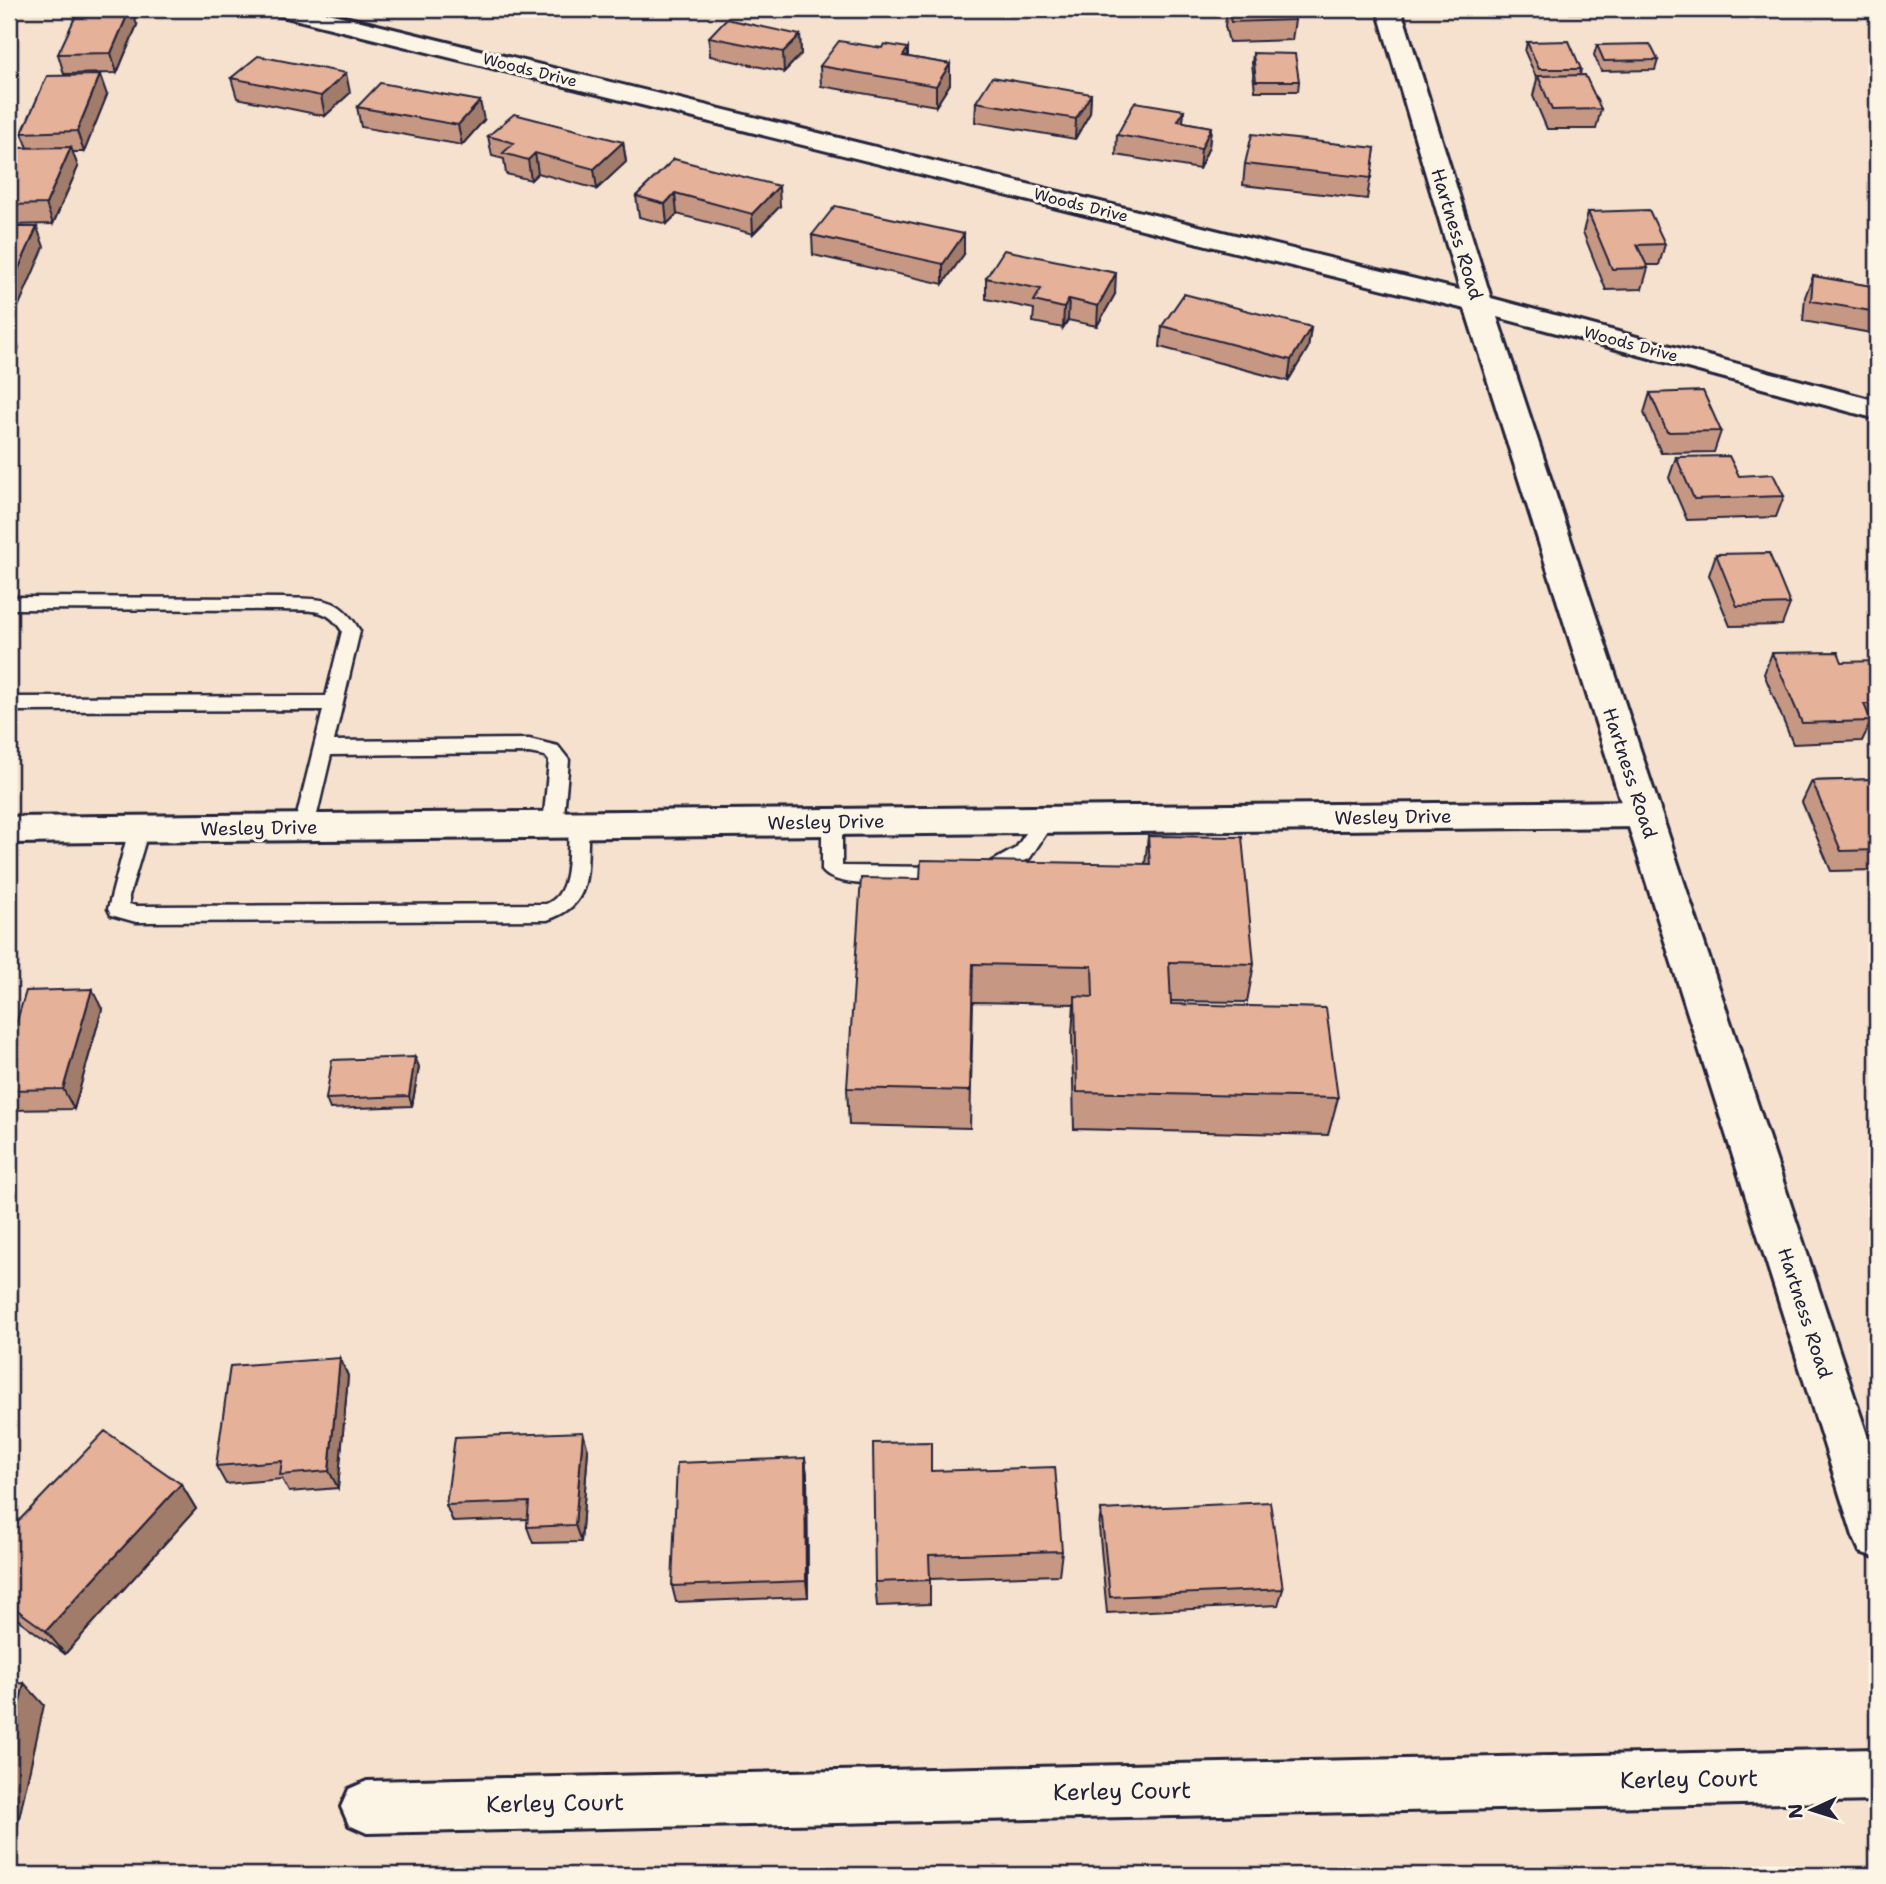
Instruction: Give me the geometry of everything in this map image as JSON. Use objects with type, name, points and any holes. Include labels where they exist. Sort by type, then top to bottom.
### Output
[{"type":"street","name":"Woods Drive","points":[[283,9],[1478,303],[1877,410]]},
{"type":"street","name":"Hartness Road","points":[[1389,9],[1478,303],[1877,1536]]},
{"type":"street","name":"Wesley Drive","points":[[9,830],[1643,814]]},
{"type":"street","name":"Kerley Court","points":[[367,1807],[1877,1775]]},
{"type":"lane","points":[[9,603],[323,606],[341,612],[351,631],[304,827]]},
{"type":"lane","points":[[9,704],[334,703]]},
{"type":"lane","points":[[139,829],[119,896],[118,909],[136,914],[547,912],[563,906],[573,894],[559,760],[551,751],[541,747],[496,744],[322,748]]},
{"type":"lane","points":[[832,822],[832,870],[846,876],[984,874],[1023,853],[1045,820]]},
{"type":"building","points":[[79,9],[130,9],[111,53],[58,54]]},
{"type":"building","points":[[1228,9],[1291,9],[1295,20],[1231,22]]},
{"type":"building","points":[[726,19],[800,35],[783,52],[709,37]]},
{"type":"building","points":[[839,41],[882,48],[884,44],[908,48],[903,56],[950,64],[936,86],[820,66]]},
{"type":"building","points":[[1569,41],[1581,69],[1539,69],[1527,42]]},
{"type":"building","points":[[1650,44],[1658,60],[1604,61],[1597,45]]},
{"type":"building","points":[[1253,53],[1295,54],[1299,81],[1256,81]]},
{"type":"building","points":[[258,56],[346,73],[321,96],[231,78]]},
{"type":"building","points":[[100,75],[77,131],[22,133],[47,76]]},
{"type":"building","points":[[1585,75],[1601,109],[1552,110],[1538,76]]},
{"type":"building","points":[[992,77],[1091,94],[1076,119],[976,102]]},
{"type":"building","points":[[380,83],[480,101],[458,125],[357,107]]},
{"type":"building","points":[[1135,102],[1184,110],[1178,121],[1211,127],[1201,149],[1117,135]]},
{"type":"building","points":[[514,114],[623,142],[594,169],[535,153],[528,160],[503,153],[514,143],[488,136]]},
{"type":"building","points":[[1252,134],[1375,148],[1371,178],[1245,164]]},
{"type":"building","points":[[71,147],[46,204],[9,205],[9,159],[14,148]]},
{"type":"building","points":[[674,159],[779,186],[752,214],[675,193],[665,204],[636,196]]},
{"type":"building","points":[[835,206],[964,234],[943,264],[812,235]]},
{"type":"building","points":[[1649,210],[1665,244],[1637,245],[1648,268],[1612,269],[1588,212]]},
{"type":"building","points":[[9,227],[37,227],[9,290]]},
{"type":"building","points":[[1004,250],[1116,273],[1098,306],[1069,299],[1064,308],[1034,301],[1041,289],[986,278]]},
{"type":"building","points":[[1813,276],[1877,287],[1877,312],[1811,301]]},
{"type":"building","points":[[1184,294],[1311,327],[1291,360],[1162,326]]},
{"type":"building","points":[[1703,391],[1721,431],[1667,432],[1650,393]]},
{"type":"building","points":[[1729,456],[1739,476],[1773,474],[1784,496],[1694,499],[1676,457]]},
{"type":"building","points":[[1769,553],[1790,604],[1737,606],[1716,554]]},
{"type":"building","points":[[1838,652],[1842,662],[1876,661],[1877,704],[1864,704],[1871,721],[1802,723],[1772,653]]},
{"type":"building","points":[[1877,779],[1877,850],[1841,851],[1812,781]]},
{"type":"building","points":[[1148,836],[1242,837],[1254,964],[1169,962],[1171,1004],[1326,1008],[1338,1098],[1077,1092],[1075,996],[1093,997],[1092,966],[973,964],[970,1091],[847,1088],[861,878],[920,879],[921,860],[1150,864]]},
{"type":"building","points":[[92,989],[63,1089],[9,1090],[9,1047],[26,991]]},
{"type":"building","points":[[415,1057],[409,1096],[326,1099],[332,1060]]},
{"type":"building","points":[[340,1358],[329,1471],[280,1475],[282,1461],[216,1466],[230,1366]]},
{"type":"building","points":[[105,1431],[181,1484],[46,1631],[9,1604],[9,1531]]},
{"type":"building","points":[[583,1432],[575,1525],[527,1527],[529,1502],[446,1505],[455,1437]]},
{"type":"building","points":[[931,1442],[931,1471],[1055,1467],[1062,1551],[929,1555],[930,1580],[875,1582],[873,1443]]},
{"type":"building","points":[[805,1458],[806,1581],[672,1586],[677,1463]]},
{"type":"building","points":[[1270,1502],[1283,1589],[1110,1597],[1101,1510]]},
{"type":"building","points":[[24,1683],[9,1751],[9,1684]]}]
